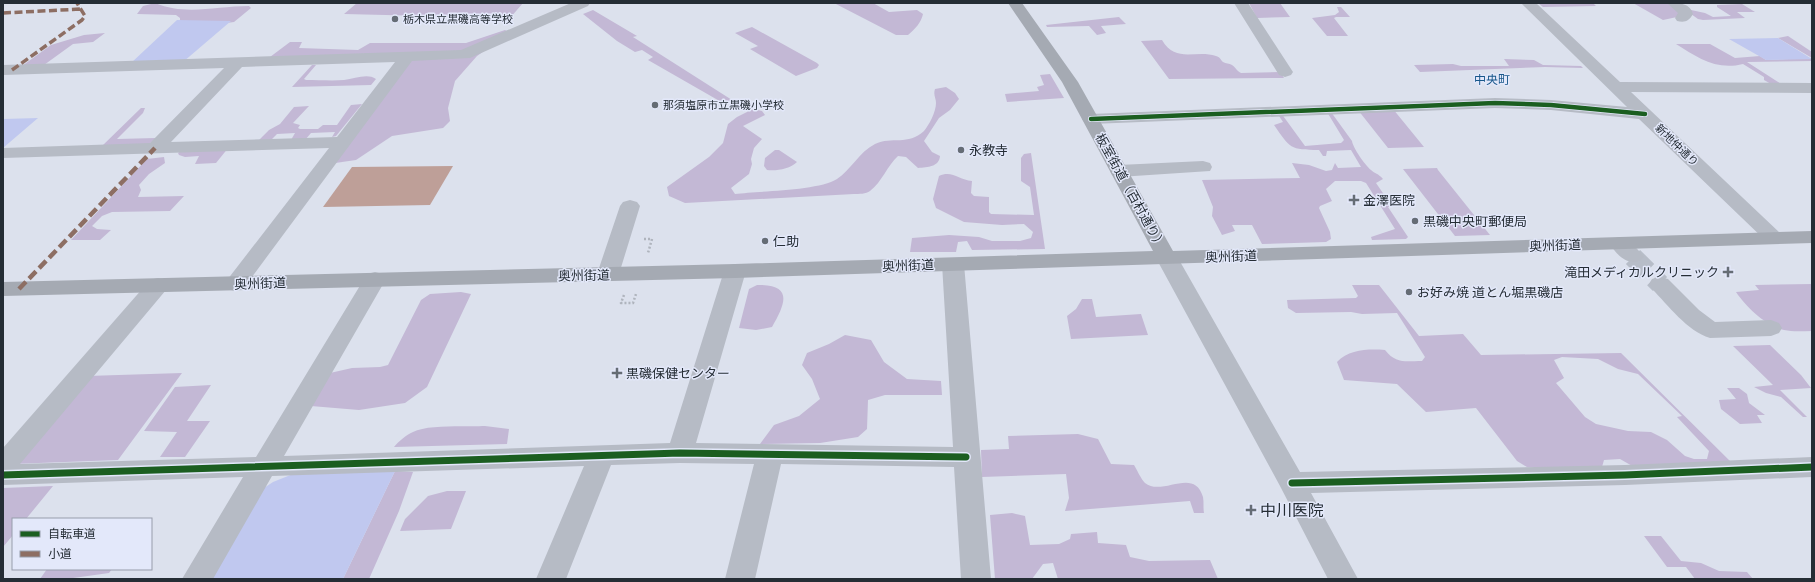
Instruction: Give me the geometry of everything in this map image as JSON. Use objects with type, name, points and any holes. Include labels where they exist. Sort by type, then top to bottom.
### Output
[{"type":"main road","name":"板室街道（百村通り）","points":[[1015,3],[1070,82],[1168,258]]},
{"type":"main road","name":"奥州街道","points":[[3,289],[734,271],[1812,237]]},
{"type":"street","points":[[3,70],[464,55],[583,3]]},
{"type":"street","points":[[1241,3],[1285,72]]},
{"type":"street","name":"新地仲通り","points":[[1528,3],[1618,87],[1774,238]]},
{"type":"street","points":[[1674,3],[1686,12],[1682,18]]},
{"type":"street","points":[[235,284],[407,57]]},
{"type":"street","points":[[155,148],[238,62]]},
{"type":"street","points":[[1618,87],[1812,88]]},
{"type":"street","points":[[1091,119],[1495,103],[1551,105],[1645,114]]},
{"type":"street","points":[[3,153],[342,142]]},
{"type":"street","points":[[1119,171],[1203,168]]},
{"type":"street","points":[[608,274],[630,206]]},
{"type":"street","points":[[1619,243],[1633,257]]},
{"type":"street","points":[[1168,258],[1343,579]]},
{"type":"street","points":[[953,264],[976,579]]},
{"type":"street","points":[[680,453],[734,271]]},
{"type":"street","points":[[197,579],[375,279]]},
{"type":"street","points":[[1660,284],[1691,315],[1710,330],[1771,328]]},
{"type":"street","points":[[3,466],[158,285]]},
{"type":"street","points":[[3,475],[265,465],[680,453],[966,457]]},
{"type":"street","points":[[740,579],[770,454]]},
{"type":"street","points":[[551,579],[601,456]]},
{"type":"street","points":[[1292,483],[1625,475],[1812,467]]},
{"type":"shaded area","points":[[155,3],[167,7],[190,10],[237,6],[249,6],[251,8],[234,22],[219,24],[180,24],[180,18],[176,15],[137,14],[143,6]]},
{"type":"shaded area","points":[[357,3],[523,3],[510,18],[344,14]]},
{"type":"shaded area","points":[[834,3],[873,3],[889,12],[917,10],[923,14],[917,26],[908,35],[896,35]]},
{"type":"shaded area","points":[[1249,3],[1280,3],[1290,17],[1257,18]]},
{"type":"shaded area","points":[[1538,3],[1593,3],[1596,6],[1543,7]]},
{"type":"shaded area","points":[[1633,3],[1679,3],[1691,10],[1705,13],[1713,17],[1731,16],[1717,7],[1717,5],[1742,4],[1755,12],[1737,12],[1745,18],[1703,20],[1698,19],[1691,14],[1663,20]]},
{"type":"shaded area","points":[[1337,7],[1341,7],[1350,17],[1334,18],[1348,36],[1327,36],[1312,18],[1335,15],[1339,12]]},
{"type":"shaded area","points":[[593,10],[637,36],[633,37],[732,100],[723,103],[648,60],[653,57],[642,50],[635,52],[617,41],[583,14]]},
{"type":"shaded area","points":[[1119,17],[1126,24],[1101,26],[1106,33],[1097,35],[1089,26],[1047,27],[1046,25]]},
{"type":"shaded area","points":[[752,27],[819,65],[817,68],[796,76],[750,49],[758,46],[735,33]]},
{"type":"shaded area","points":[[505,30],[510,33],[477,56],[455,81],[448,108],[450,121],[443,128],[392,136],[356,160],[335,163],[410,59],[270,57],[290,42],[302,42],[299,48],[358,50],[370,43],[466,43]]},
{"type":"shaded area","points":[[105,33],[93,42],[73,44],[44,65],[22,66],[51,45],[84,35]]},
{"type":"shaded area","points":[[1788,36],[1812,52],[1812,58],[1778,38]]},
{"type":"shaded area","points":[[1162,40],[1174,52],[1180,54],[1209,54],[1216,56],[1223,62],[1232,65],[1241,73],[1280,72],[1284,78],[1169,79],[1141,41]]},
{"type":"shaded area","points":[[1676,44],[1710,44],[1735,58],[1760,56],[1766,60],[1812,58],[1812,61],[1747,62],[1781,84],[1771,84],[1764,80],[1764,77],[1743,64],[1724,66],[1707,62]]},
{"type":"shaded area","points":[[1504,59],[1534,60],[1543,65],[1581,66],[1583,68],[1545,67],[1420,72],[1414,65],[1453,64],[1461,66],[1509,66]]},
{"type":"shaded area","points":[[312,65],[316,65],[304,79],[306,80],[340,80],[365,76],[376,79],[371,85],[292,87]]},
{"type":"shaded area","points":[[1050,74],[1064,98],[1007,102],[1005,94],[1039,91],[1037,87],[1044,85],[1040,75]]},
{"type":"shaded area","points":[[946,87],[955,93],[959,99],[950,110],[939,118],[924,141],[932,152],[940,156],[938,162],[932,166],[918,168],[906,157],[898,156],[878,183],[867,193],[685,203],[669,196],[667,187],[709,157],[723,143],[728,124],[737,117],[753,109],[762,111],[765,115],[743,126],[762,139],[754,148],[749,174],[731,188],[735,194],[803,188],[828,183],[837,179],[847,171],[869,147],[881,142],[906,140],[918,136],[924,131],[934,114],[936,103],[934,93],[935,89]]},
{"type":"shaded area","points":[[362,104],[336,136],[332,137],[335,132],[311,133],[305,140],[291,140],[295,133],[277,134],[270,141],[258,141],[269,130],[280,124],[294,107],[309,106],[293,123],[300,125],[298,128],[318,129],[323,125],[337,125],[351,105]]},
{"type":"shaded area","points":[[141,108],[145,108],[143,113],[117,139],[156,138],[148,145],[102,146]]},
{"type":"shaded area","points":[[1393,109],[1424,147],[1388,148],[1358,110]]},
{"type":"shaded area","points":[[1327,112],[1331,112],[1352,141],[1357,152],[1366,164],[1372,171],[1383,179],[1376,183],[1387,199],[1396,200],[1399,205],[1388,207],[1408,237],[1406,239],[1372,240],[1371,237],[1395,229],[1366,183],[1361,181],[1335,181],[1326,189],[1332,201],[1320,206],[1319,208],[1330,232],[1331,239],[1326,242],[1262,244],[1252,225],[1232,225],[1235,231],[1222,235],[1212,216],[1213,207],[1202,180],[1300,178],[1292,163],[1309,165],[1326,171],[1332,170],[1335,163],[1338,168],[1361,167],[1351,150],[1327,151],[1326,156],[1323,156],[1319,150],[1296,148],[1284,139],[1274,125],[1283,122],[1277,113],[1281,113],[1305,146],[1341,143],[1344,140]]},
{"type":"shaded area","points":[[229,147],[216,163],[195,164],[199,156],[185,157],[179,155],[178,153],[184,148]]},
{"type":"shaded area","points":[[775,150],[779,150],[797,162],[783,169],[767,170],[764,166],[765,158]]},
{"type":"shaded area","points":[[1031,153],[1045,249],[972,250],[967,241],[958,242],[956,252],[910,252],[912,238],[949,235],[979,237],[992,241],[1020,241],[1031,238],[1033,232],[1024,224],[1002,225],[964,222],[936,208],[933,199],[939,176],[948,174],[972,181],[971,193],[974,196],[989,197],[989,212],[991,214],[1034,215],[1030,187],[1021,181],[1021,158],[1024,154]]},
{"type":"shaded area","points":[[164,157],[165,163],[149,174],[139,185],[141,190],[138,197],[184,196],[170,211],[112,212],[102,216],[92,226],[97,229],[111,230],[100,240],[71,240],[147,159]]},
{"type":"shaded area","points":[[453,166],[430,205],[323,207],[352,167]]},
{"type":"shaded area","points":[[1437,168],[1490,235],[1455,236],[1403,169]]},
{"type":"shaded area","points":[[1812,284],[1812,331],[1787,331],[1777,328],[1751,310],[1736,292],[1759,290],[1755,285]]},
{"type":"shaded area","points":[[757,285],[776,288],[781,292],[783,303],[781,310],[772,327],[756,330],[739,328],[749,289]]},
{"type":"shaded area","points":[[1352,285],[1379,285],[1419,336],[1463,334],[1481,355],[1621,353],[1732,463],[1634,467],[1620,459],[1604,460],[1602,467],[1527,467],[1517,461],[1476,408],[1426,412],[1397,384],[1344,380],[1337,362],[1347,354],[1353,352],[1385,350],[1397,360],[1422,361],[1425,357],[1397,313],[1296,313],[1288,308],[1287,300],[1356,298],[1358,296]],"holes":[[[1562,357],[1598,359],[1618,369],[1638,374],[1682,416],[1677,417],[1709,451],[1707,459],[1694,459],[1685,456],[1667,440],[1651,432],[1628,431],[1596,424],[1585,417],[1556,383],[1564,378],[1554,360]]]},
{"type":"shaded area","points":[[461,292],[471,294],[427,387],[405,403],[359,410],[311,406],[330,373],[352,368],[380,367],[388,365],[421,300],[430,294]]},
{"type":"shaded area","points":[[1082,299],[1092,299],[1096,317],[1141,314],[1148,335],[1071,339],[1067,316],[1076,309]]},
{"type":"shaded area","points":[[845,335],[871,340],[884,362],[907,379],[941,381],[942,395],[885,395],[868,400],[867,429],[858,437],[820,443],[760,444],[774,425],[799,416],[820,399],[812,379],[802,365],[807,353],[829,344]]},
{"type":"shaded area","points":[[1770,345],[1801,375],[1811,388],[1780,390],[1807,417],[1803,417],[1781,397],[1766,393],[1754,387],[1773,385],[1733,346]]},
{"type":"shaded area","points":[[182,373],[118,460],[12,464],[87,376]]},
{"type":"shaded area","points":[[211,385],[187,421],[210,421],[185,457],[160,457],[177,432],[144,431],[175,387]]},
{"type":"shaded area","points":[[1727,388],[1739,388],[1747,394],[1749,403],[1765,415],[1757,415],[1762,423],[1740,424],[1721,409],[1719,400],[1736,399]]},
{"type":"shaded area","points":[[485,426],[509,429],[507,444],[394,447],[405,436],[420,429]]},
{"type":"shaded area","points":[[1078,434],[1098,439],[1111,464],[1134,465],[1145,483],[1160,487],[1185,483],[1193,484],[1199,488],[1203,497],[1204,513],[1194,513],[1190,501],[1065,511],[1069,498],[1066,474],[982,477],[981,450],[1009,449],[1008,436]]},
{"type":"shaded area","points":[[395,471],[413,472],[399,511],[369,579],[343,579]]},
{"type":"shaded area","points":[[53,486],[27,518],[12,518],[12,536],[3,547],[3,488]]},
{"type":"shaded area","points":[[447,491],[466,491],[451,529],[400,531],[405,519],[428,496]]},
{"type":"shaded area","points":[[1012,513],[1025,516],[1030,545],[1059,544],[1070,539],[1071,534],[1097,532],[1098,543],[1126,545],[1130,557],[1149,561],[1210,560],[1218,579],[1058,579],[1053,563],[1043,564],[1032,579],[995,579],[990,515]]},
{"type":"shaded area","points":[[1644,536],[1661,536],[1681,561],[1701,563],[1719,571],[1747,572],[1753,579],[1695,579],[1686,567],[1667,567]]},
{"type":"shaded area","points":[[46,570],[111,570],[109,573],[66,579],[40,579]]},
{"type":"sand","points":[[177,20],[231,21],[183,62],[131,63]]},
{"type":"sand","points":[[1778,38],[1812,59],[1766,60],[1729,39]]},
{"type":"sand","points":[[38,118],[3,148],[3,119]]},
{"type":"sand","points":[[395,471],[343,579],[212,579],[264,488],[273,482],[293,474]]},
{"type":"tunnel","points":[[1633,257],[1660,284]]},
{"type":"marked path","points":[[12,70],[82,20],[85,16],[77,3]]},
{"type":"marked path","points":[[3,13],[81,9]]},
{"type":"marked path","points":[[19,289],[155,148]]},
{"type":"cycle path","points":[[1091,119],[1495,103],[1551,105],[1645,114]]},
{"type":"cycle path","points":[[3,475],[680,453],[966,457]]},
{"type":"cycle path","points":[[1292,483],[1625,475],[1812,467]]},
{"type":"place","name":"栃木県立黒磯高等学校","points":[[395,19]]},
{"type":"place","name":"那須塩原市立黒磯小学校","points":[[655,105]]},
{"type":"place","name":"永教寺","points":[[961,150]]},
{"type":"place","name":"金澤医院","points":[[1354,200]]},
{"type":"place","name":"黒磯中央町郵便局","points":[[1415,221]]},
{"type":"place","name":"仁助","points":[[765,241]]},
{"type":"place","name":"滝田メディカルクリニック","points":[[1728,272]]},
{"type":"place","name":"お好み焼 道とん堀黒磯店","points":[[1409,292]]},
{"type":"place","name":"黒磯保健センター","points":[[617,373]]},
{"type":"place","name":"中川医院","points":[[1251,510]]},
{"type":"district","name":"中央町","points":[[1492,80]]}]
